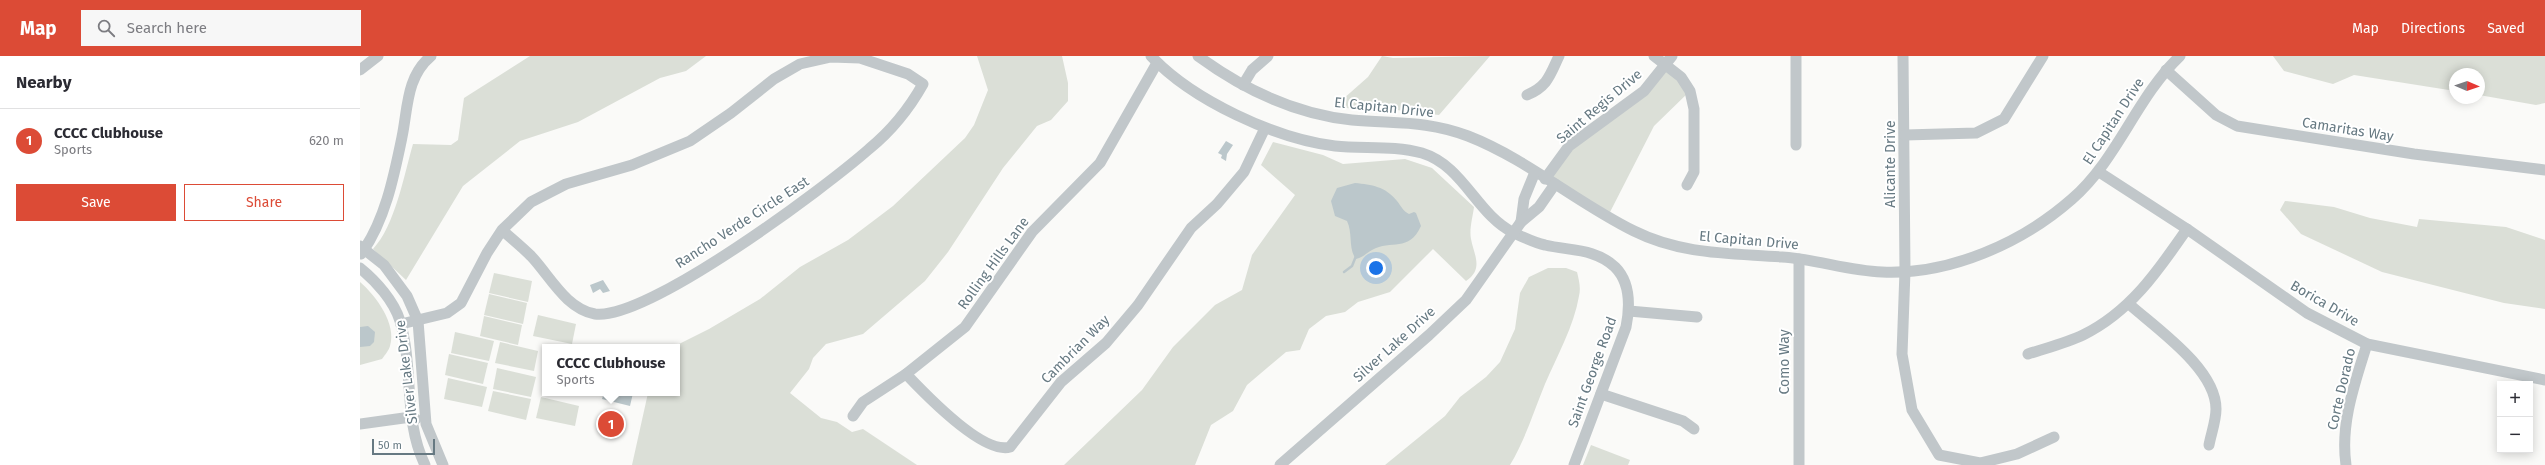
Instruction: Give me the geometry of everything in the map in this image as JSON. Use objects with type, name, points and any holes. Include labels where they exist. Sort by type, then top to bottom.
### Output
[{"type":"street","points":[[362,70],[378,56]]},
{"type":"street","points":[[362,250],[374,232],[393,177],[411,85],[418,71],[431,56]]},
{"type":"street","name":"El Capitan Drive","points":[[1198,56],[1243,85],[1292,107],[1352,120],[1412,122],[1448,130],[1482,142],[1635,231],[1662,242],[1704,253],[1799,259],[1853,270],[1905,272],[1955,263],[1986,252],[2019,236],[2073,198],[2099,172],[2143,100],[2166,70],[2180,56]]},
{"type":"street","points":[[1243,85],[1252,70],[1268,56]]},
{"type":"street","points":[[1528,95],[1539,90],[1546,83],[1559,56]]},
{"type":"street","points":[[1654,56],[1681,77],[1690,92],[1694,109],[1694,172],[1687,185]]},
{"type":"street","name":"Saint Regis Drive","points":[[1520,222],[1539,207],[1569,146],[1644,91],[1666,66],[1672,56]]},
{"type":"street","points":[[1796,56],[1796,145]]},
{"type":"street","name":"Alicante Drive","points":[[1903,56],[1905,135],[1905,272],[1902,354],[1912,410],[1939,455],[1980,463],[2018,454],[2054,437]]},
{"type":"street","points":[[1905,135],[1976,133],[2004,119],[2043,56]]},
{"type":"street","name":"Rancho Verde Circle East","points":[[831,57],[860,58],[908,74],[923,84],[896,124],[870,149],[815,193],[716,261],[646,300],[622,310],[608,314],[582,310],[570,302],[531,256],[502,230],[531,202],[548,191],[625,168],[690,141],[731,113],[774,79],[800,64],[831,57]]},
{"type":"street","name":"Saint George Road","points":[[1154,59],[1206,98],[1266,128],[1300,140],[1327,145],[1360,149],[1405,149],[1443,162],[1484,209],[1514,233],[1542,245],[1586,251],[1605,260],[1622,276],[1627,291],[1629,311],[1626,327],[1574,465]]},
{"type":"street","name":"Rolling Hills Lane","points":[[853,416],[863,402],[906,374],[966,327],[1032,232],[1100,162],[1154,59]]},
{"type":"street","name":"Camaritas Way","points":[[2166,70],[2216,115],[2237,126],[2414,154],[2545,170]]},
{"type":"street","name":"Cambrian Way","points":[[906,374],[929,398],[956,422],[993,447],[1002,450],[1010,447],[1061,382],[1106,343],[1138,305],[1191,228],[1217,204],[1244,172],[1266,128]]},
{"type":"street","points":[[1520,222],[1524,199],[1535,172]]},
{"type":"street","name":"Borica Drive","points":[[2099,172],[2187,229],[2307,313],[2367,344],[2545,380]]},
{"type":"street","name":"Silver Lake Drive","points":[[1280,465],[1429,335],[1466,300],[1514,233],[1520,222]]},
{"type":"street","points":[[2028,354],[2083,335],[2130,304],[2147,286],[2187,229]]},
{"type":"street","points":[[401,324],[447,313],[461,303],[487,253],[502,230]]},
{"type":"street","name":"Silver Lake Drive","points":[[362,250],[384,265],[407,296],[418,321],[426,424],[443,465]]},
{"type":"street","name":"Silver Lake Drive","points":[[360,259],[364,271],[388,298],[401,324],[411,417],[417,449],[425,465]]},
{"type":"street","name":"Como Way","points":[[1799,259],[1799,465]]},
{"type":"street","points":[[2130,304],[2198,366],[2212,388],[2216,410],[2209,445]]},
{"type":"street","points":[[1629,311],[1697,317]]},
{"type":"street","name":"Corte Dorado","points":[[2346,465],[2344,451],[2346,420],[2367,344]]},
{"type":"street","points":[[1601,394],[1683,421],[1694,429]]},
{"type":"street","points":[[360,424],[411,417],[426,424]]},
{"type":"shaded area","points":[[530,56],[706,56],[686,71],[660,78],[578,122],[520,141],[463,186],[406,280],[373,249],[381,239],[393,214],[413,144],[451,145],[458,140],[464,98]]},
{"type":"shaded area","points":[[977,56],[1062,56],[1068,83],[1068,101],[1051,120],[1037,126],[1003,168],[948,252],[925,281],[863,334],[826,344],[813,358],[809,369],[790,393],[821,418],[837,422],[852,432],[863,429],[917,465],[632,465],[647,396],[680,396],[679,344],[709,329],[760,299],[800,267],[848,240],[893,206],[965,138],[974,125],[988,90]]},
{"type":"shaded area","points":[[1382,56],[1393,58],[1490,56],[1439,115],[1371,107],[1370,110],[1334,107],[1368,77]]},
{"type":"shaded area","points":[[2273,56],[2545,56],[2545,103],[2536,105],[2485,96],[2485,68],[2449,68],[2449,90],[2354,75],[2333,84],[2284,71]]},
{"type":"shaded area","points":[[1666,66],[1690,91],[1654,126],[1608,216],[1545,179],[1569,146],[1644,91]]},
{"type":"shaded area","points":[[1226,141],[1233,145],[1227,154],[1226,161],[1221,158],[1222,155],[1218,153]]},
{"type":"shaded area","points":[[1273,142],[1323,155],[1343,164],[1405,159],[1432,168],[1474,207],[1471,239],[1476,262],[1475,272],[1466,281],[1433,249],[1390,292],[1358,302],[1345,312],[1326,316],[1309,329],[1300,350],[1286,352],[1247,385],[1233,411],[1211,425],[1195,465],[1064,465],[1142,390],[1173,347],[1215,305],[1242,290],[1252,255],[1295,195],[1261,165]]},
{"type":"shaded area","points":[[1355,183],[1383,189],[1397,201],[1407,213],[1416,213],[1421,226],[1411,240],[1405,243],[1379,247],[1356,259],[1352,251],[1350,231],[1347,221],[1335,216],[1331,201],[1337,188]]},
{"type":"shaded area","points":[[2285,201],[2334,207],[2370,218],[2417,227],[2419,219],[2506,227],[2545,240],[2545,309],[2504,303],[2382,272],[2301,234],[2280,210]]},
{"type":"shaded area","points":[[1548,268],[1566,268],[1577,272],[1580,284],[1580,293],[1577,307],[1565,341],[1545,384],[1525,435],[1510,465],[1385,465],[1445,416],[1460,397],[1486,377],[1500,362],[1515,329],[1520,293],[1529,277]]},
{"type":"shaded area","points":[[494,273],[532,281],[528,302],[489,293]]},
{"type":"shaded area","points":[[603,280],[610,291],[603,293],[600,289],[593,293],[590,285]]},
{"type":"shaded area","points":[[360,282],[384,311],[391,329],[391,338],[389,348],[382,359],[360,365]]},
{"type":"shaded area","points":[[489,294],[527,303],[523,324],[484,315]]},
{"type":"shaded area","points":[[538,315],[576,324],[572,344],[533,336]]},
{"type":"shaded area","points":[[484,316],[522,325],[518,345],[480,336]]},
{"type":"shaded area","points":[[368,326],[375,332],[374,342],[370,346],[360,347],[360,327]]},
{"type":"shaded area","points":[[455,332],[494,341],[489,361],[451,353]]},
{"type":"shaded area","points":[[500,342],[538,351],[534,371],[495,363]]},
{"type":"shaded area","points":[[449,354],[488,363],[483,384],[445,375]]},
{"type":"shaded area","points":[[497,368],[536,377],[531,397],[493,389]]},
{"type":"shaded area","points":[[448,378],[487,387],[482,407],[444,399]]},
{"type":"shaded area","points":[[493,391],[531,399],[526,420],[488,411]]},
{"type":"shaded area","points":[[603,396],[632,396],[630,406],[602,399]]},
{"type":"shaded area","points":[[541,397],[579,406],[575,426],[536,418]]},
{"type":"shaded area","points":[[1591,445],[1630,460],[1628,465],[1583,465]]},
{"type":"waterway","points":[[1344,272],[1352,266],[1356,256]]},
{"type":"place","name":"CCCC Clubhouse","points":[[611,424]]}]
